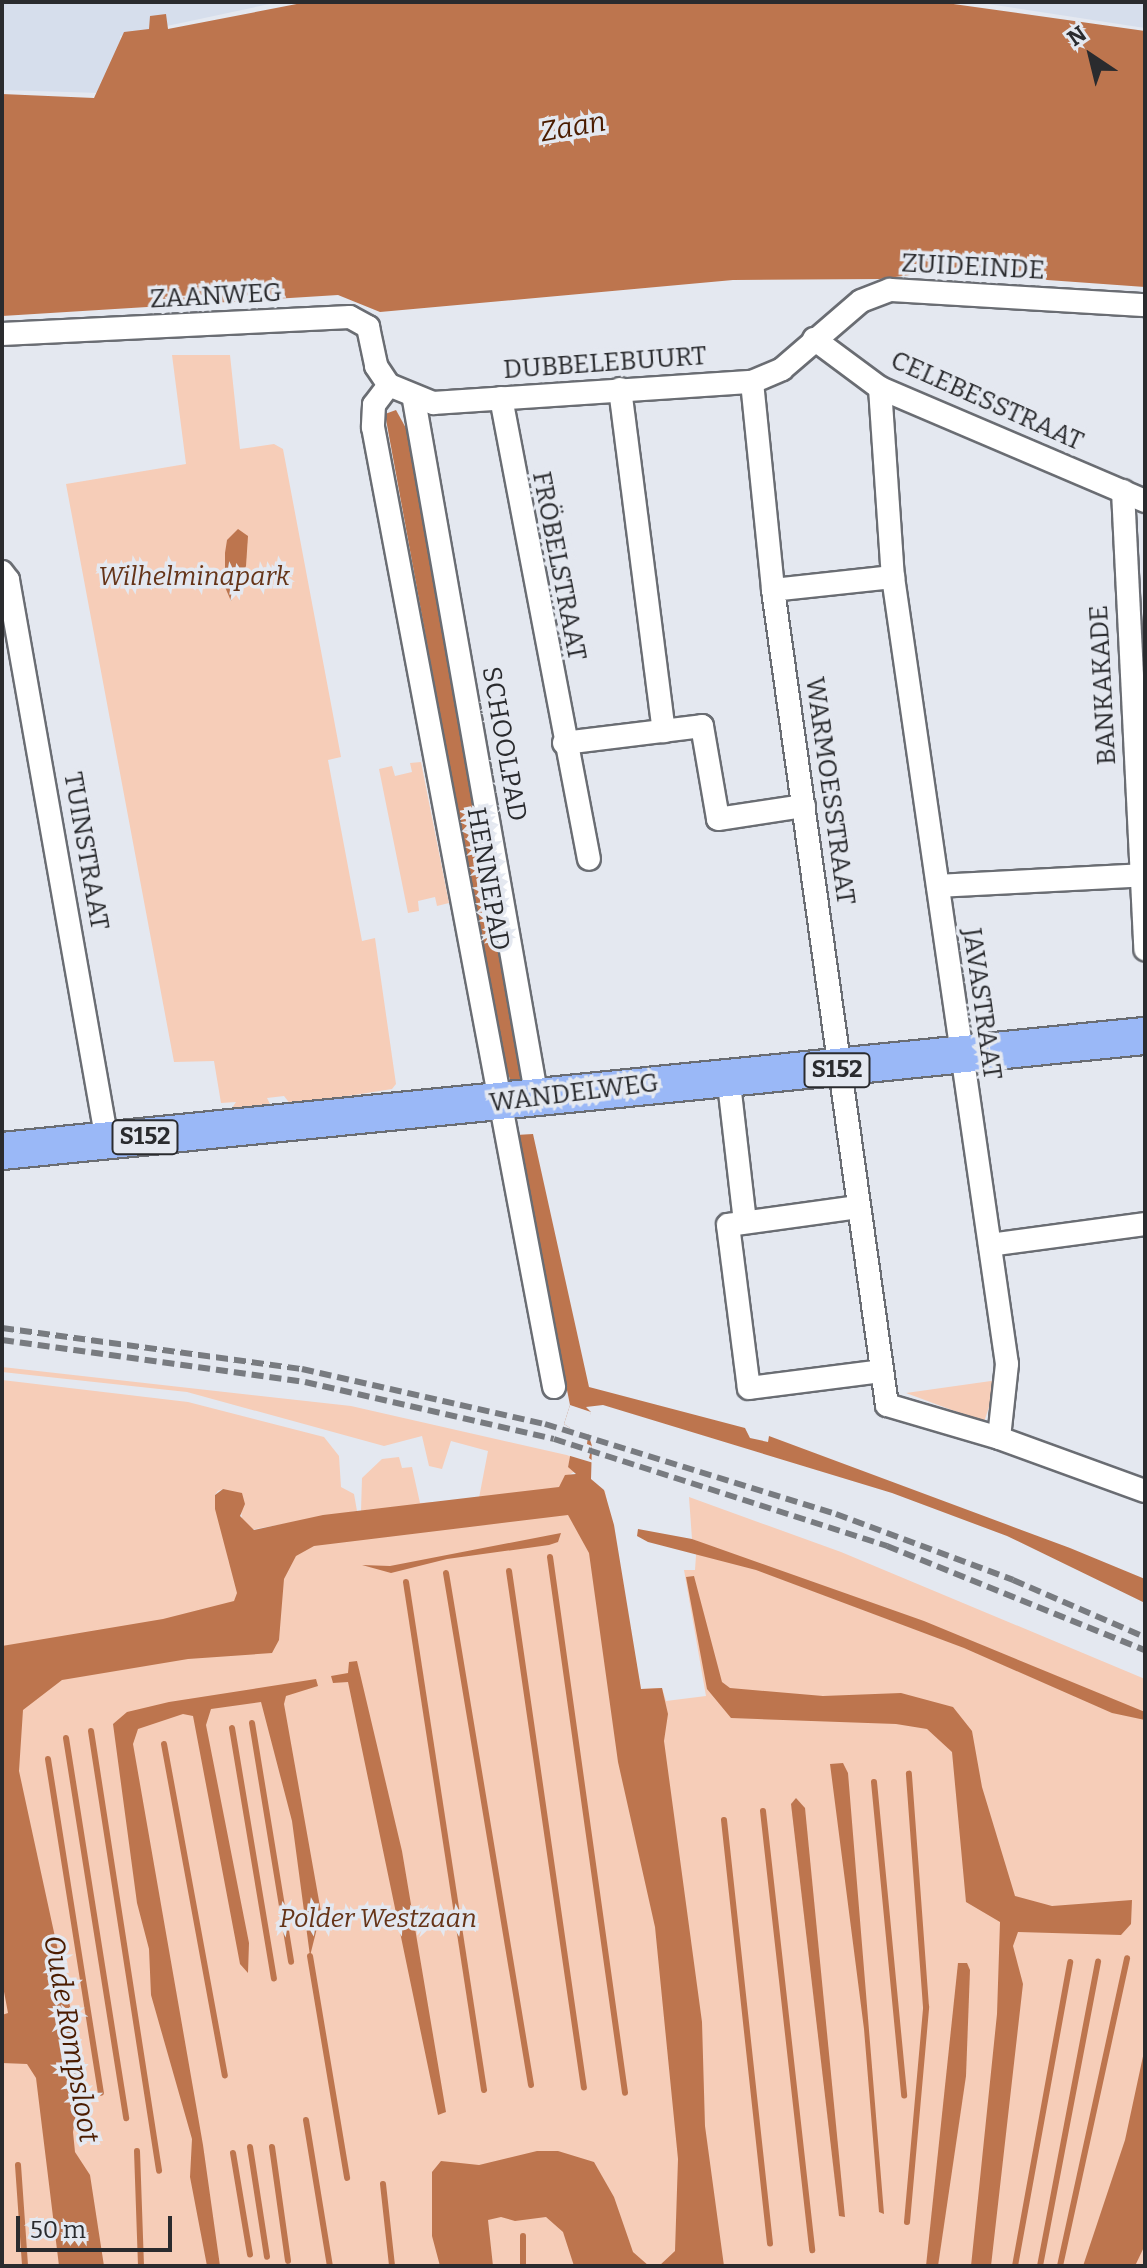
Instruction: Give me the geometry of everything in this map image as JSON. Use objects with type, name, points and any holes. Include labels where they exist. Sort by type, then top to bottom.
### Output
[{"type":"main road","name":"WANDELWEG","points":[[2,1151],[519,1100],[728,1075],[843,1070],[1145,1036]]},
{"type":"street","name":"ZUIDEINDE","points":[[814,339],[861,301],[890,290],[1145,305]]},
{"type":"street","name":"ZAANWEG","points":[[2,334],[350,317],[368,327],[376,366],[389,385]]},
{"type":"street","name":"DUBBELEBUURT","points":[[389,385],[414,400],[433,403],[752,382],[782,369],[814,339]]},
{"type":"street","name":"CELEBESSTRAAT","points":[[814,339],[880,388],[1145,501]]},
{"type":"street","name":"WARMOESSTRAAT","points":[[752,382],[773,590],[843,1070],[858,1207],[887,1405],[999,1438]]},
{"type":"street","name":"HENNEPAD","points":[[389,385],[374,405],[373,427],[519,1100],[554,1387]]},
{"type":"street","name":"JAVASTRAAT","points":[[880,388],[893,577],[1007,1364],[999,1438]]},
{"type":"street","points":[[620,389],[664,731]]},
{"type":"street","name":"FRÖBELSTRAAT","points":[[501,398],[564,743],[589,859]]},
{"type":"street","name":"SCHOOLPAD","points":[[414,400],[519,1100]]},
{"type":"street","name":"BANKAKADE","points":[[1123,491],[1145,949]]},
{"type":"street","name":"TUINSTRAAT","points":[[2,572],[14,610],[107,1141]]},
{"type":"street","points":[[773,590],[893,577]]},
{"type":"street","points":[[564,743],[702,726],[718,819],[804,806]]},
{"type":"street","points":[[938,886],[1142,875]]},
{"type":"street","points":[[728,1075],[745,1222]]},
{"type":"street","points":[[858,1207],[728,1225],[749,1388],[882,1371]]},
{"type":"street","points":[[990,1245],[1145,1224]]},
{"type":"street","points":[[999,1438],[1145,1491]]},
{"type":"shaded area","points":[[2,2],[279,2],[120,36],[124,58],[100,93],[2,90]]},
{"type":"shaded area","points":[[975,2],[1145,2],[1145,28]]},
{"type":"green space","name":"Wilhelminapark","points":[[172,355],[230,355],[240,449],[274,444],[283,449],[341,757],[328,760],[362,941],[375,938],[396,1084],[392,1089],[291,1105],[284,1096],[267,1098],[271,1106],[230,1111],[236,1102],[221,1103],[214,1061],[174,1062],[66,484],[186,464]]},
{"type":"green space","points":[[421,762],[449,903],[437,906],[435,897],[418,901],[419,911],[408,913],[379,769],[392,766],[395,776],[412,772],[410,763]]},
{"type":"green space","name":"Polder Westzaan","points":[[2,1367],[351,1406],[571,1456],[568,1467],[577,1470],[569,1475],[605,1491],[641,1689],[662,1688],[666,1701],[706,1696],[684,1570],[695,1570],[697,1541],[692,1539],[689,1497],[841,1552],[1145,1679],[1145,2266],[2,2266],[2,1380],[188,1402],[324,1437],[339,1456],[341,1487],[354,1494],[357,1511],[250,1530],[242,1523],[241,1508],[223,1489],[215,1495],[229,1562],[372,1509],[361,1511],[362,1478],[382,1459],[399,1457],[402,1468],[412,1467],[420,1503],[490,1499],[479,1498],[488,1451],[451,1441],[442,1469],[429,1466],[422,1436],[384,1446],[187,1392],[2,1372]]},
{"type":"green space","points":[[998,1380],[984,1422],[906,1393]]},
{"type":"water","name":"Zaan","points":[[307,2],[939,2],[1145,31],[1145,287],[933,272],[880,279],[733,280],[380,312],[338,295],[2,316],[2,94],[94,98],[124,32],[149,29],[150,16],[166,14],[168,29]]},
{"type":"water","points":[[396,410],[407,430],[524,1062],[522,1081],[511,1082],[504,1063],[385,414]]},
{"type":"water","points":[[238,529],[248,536],[246,566],[231,601],[225,587],[225,553],[227,540]]},
{"type":"water","name":"Oude Rompsloot","points":[[533,1134],[589,1387],[745,1428],[750,1438],[768,1442],[769,1436],[1070,1548],[1145,1579],[1145,1603],[1007,1536],[892,1493],[603,1405],[586,1407],[591,1412],[586,1427],[592,1446],[591,1479],[604,1490],[614,1525],[641,1689],[662,1688],[668,1714],[664,1741],[702,2022],[705,2126],[724,2266],[659,2266],[675,2251],[678,2159],[655,1927],[618,1762],[589,1553],[568,1515],[314,1546],[296,1556],[284,1579],[279,1640],[272,1653],[188,1659],[62,1680],[23,1710],[19,1771],[78,2043],[81,2082],[73,2132],[75,2152],[90,2175],[104,2266],[59,2266],[36,2078],[27,2064],[2,2063],[2,2015],[8,2013],[2,1981],[2,1646],[163,1619],[234,1601],[237,1593],[215,1509],[215,1495],[223,1489],[242,1493],[245,1504],[240,1516],[254,1530],[323,1515],[559,1487],[565,1475],[576,1474],[568,1467],[573,1441],[570,1428],[564,1424],[570,1405],[516,1135]]},
{"type":"water","points":[[638,1529],[692,1539],[924,1621],[1145,1712],[1145,1720],[1112,1713],[964,1648],[756,1570],[648,1542],[637,1536]]},
{"type":"water","points":[[561,1533],[558,1542],[549,1545],[447,1559],[391,1573],[362,1565],[390,1566]]},
{"type":"water","points":[[694,1576],[722,1682],[730,1688],[823,1696],[901,1693],[953,1707],[972,1731],[982,1787],[1015,1896],[1052,1906],[1132,1900],[1131,1924],[1121,1935],[1018,1932],[1013,1946],[1023,1984],[991,2266],[971,2266],[997,2014],[1000,1922],[966,1902],[952,1752],[927,1729],[896,1724],[731,1718],[707,1689],[686,1577]]},
{"type":"water","points":[[357,1661],[402,1851],[446,2112],[438,2115],[348,1682],[333,1683],[331,1676],[348,1673],[349,1662]]},
{"type":"water","points":[[316,1679],[318,1686],[286,1696],[284,1704],[321,1912],[310,1956],[292,1821],[261,1702],[211,1709],[206,1725],[249,1943],[248,1973],[240,1964],[193,1716],[183,1714],[138,1729],[133,1744],[203,2145],[220,2266],[207,2266],[190,2177],[192,2139],[151,1995],[149,1949],[137,1903],[113,1724],[127,1712],[169,1702]]},
{"type":"water","points":[[843,1763],[848,1773],[884,2214],[879,2212],[864,2029],[830,1764]]},
{"type":"water","points":[[796,1798],[805,1808],[845,2217],[839,2216],[791,1804]]},
{"type":"water","points":[[958,1963],[967,1963],[970,1970],[966,2076],[938,2266],[926,2266]]},
{"type":"water","points":[[1145,2047],[1145,2245],[1135,2266],[1083,2266],[1125,2140]]},
{"type":"water","points":[[537,2151],[558,2151],[594,2162],[614,2197],[633,2252],[649,2266],[574,2266],[563,2232],[546,2217],[515,2221],[501,2217],[488,2220],[493,2266],[440,2266],[432,2236],[432,2172],[441,2161],[479,2165]]},
{"type":"pier","points":[[570,1405],[591,1412],[587,1444],[592,1446],[589,1458],[597,1464],[567,1455],[573,1446],[570,1428],[564,1424]]},
{"type":"waterway","points":[[550,1557],[625,2093]]},
{"type":"waterway","points":[[509,1571],[584,2088]]},
{"type":"waterway","points":[[446,1573],[531,2085]]},
{"type":"waterway","points":[[406,1582],[484,2090]]},
{"type":"waterway","points":[[252,1723],[291,1962]]},
{"type":"waterway","points":[[232,1728],[274,1979]]},
{"type":"waterway","points":[[91,1731],[159,2171]]},
{"type":"waterway","points":[[66,1738],[126,2118]]},
{"type":"waterway","points":[[164,1744],[225,2075]]},
{"type":"waterway","name":"Oude Rompsloot","points":[[48,1759],[101,2093]]},
{"type":"waterway","points":[[907,2222],[926,2007],[909,1774]]},
{"type":"waterway","points":[[874,1782],[904,2096]]},
{"type":"waterway","points":[[763,1811],[812,2250]]},
{"type":"waterway","points":[[724,1820],[770,2244]]},
{"type":"waterway","points":[[310,1956],[347,2178]]},
{"type":"waterway","points":[[1060,2266],[1127,1958]]},
{"type":"waterway","points":[[1040,2266],[1098,1961]]},
{"type":"waterway","points":[[1015,2266],[1070,1962]]},
{"type":"waterway","points":[[306,2120],[330,2266]]},
{"type":"waterway","points":[[250,2147],[267,2257]]},
{"type":"waterway","points":[[272,2147],[288,2261]]},
{"type":"waterway","points":[[137,2151],[141,2266]]},
{"type":"waterway","points":[[233,2153],[250,2255]]},
{"type":"waterway","points":[[18,2165],[25,2266]]},
{"type":"waterway","points":[[383,2184],[392,2266]]},
{"type":"waterway","points":[[523,2236],[523,2266]]},
{"type":"railway","points":[[2,1328],[302,1369],[545,1424],[836,1514],[1013,1580],[1145,1637]]},
{"type":"railway","points":[[2,1340],[305,1382],[554,1439],[887,1546],[1145,1650]]}]
